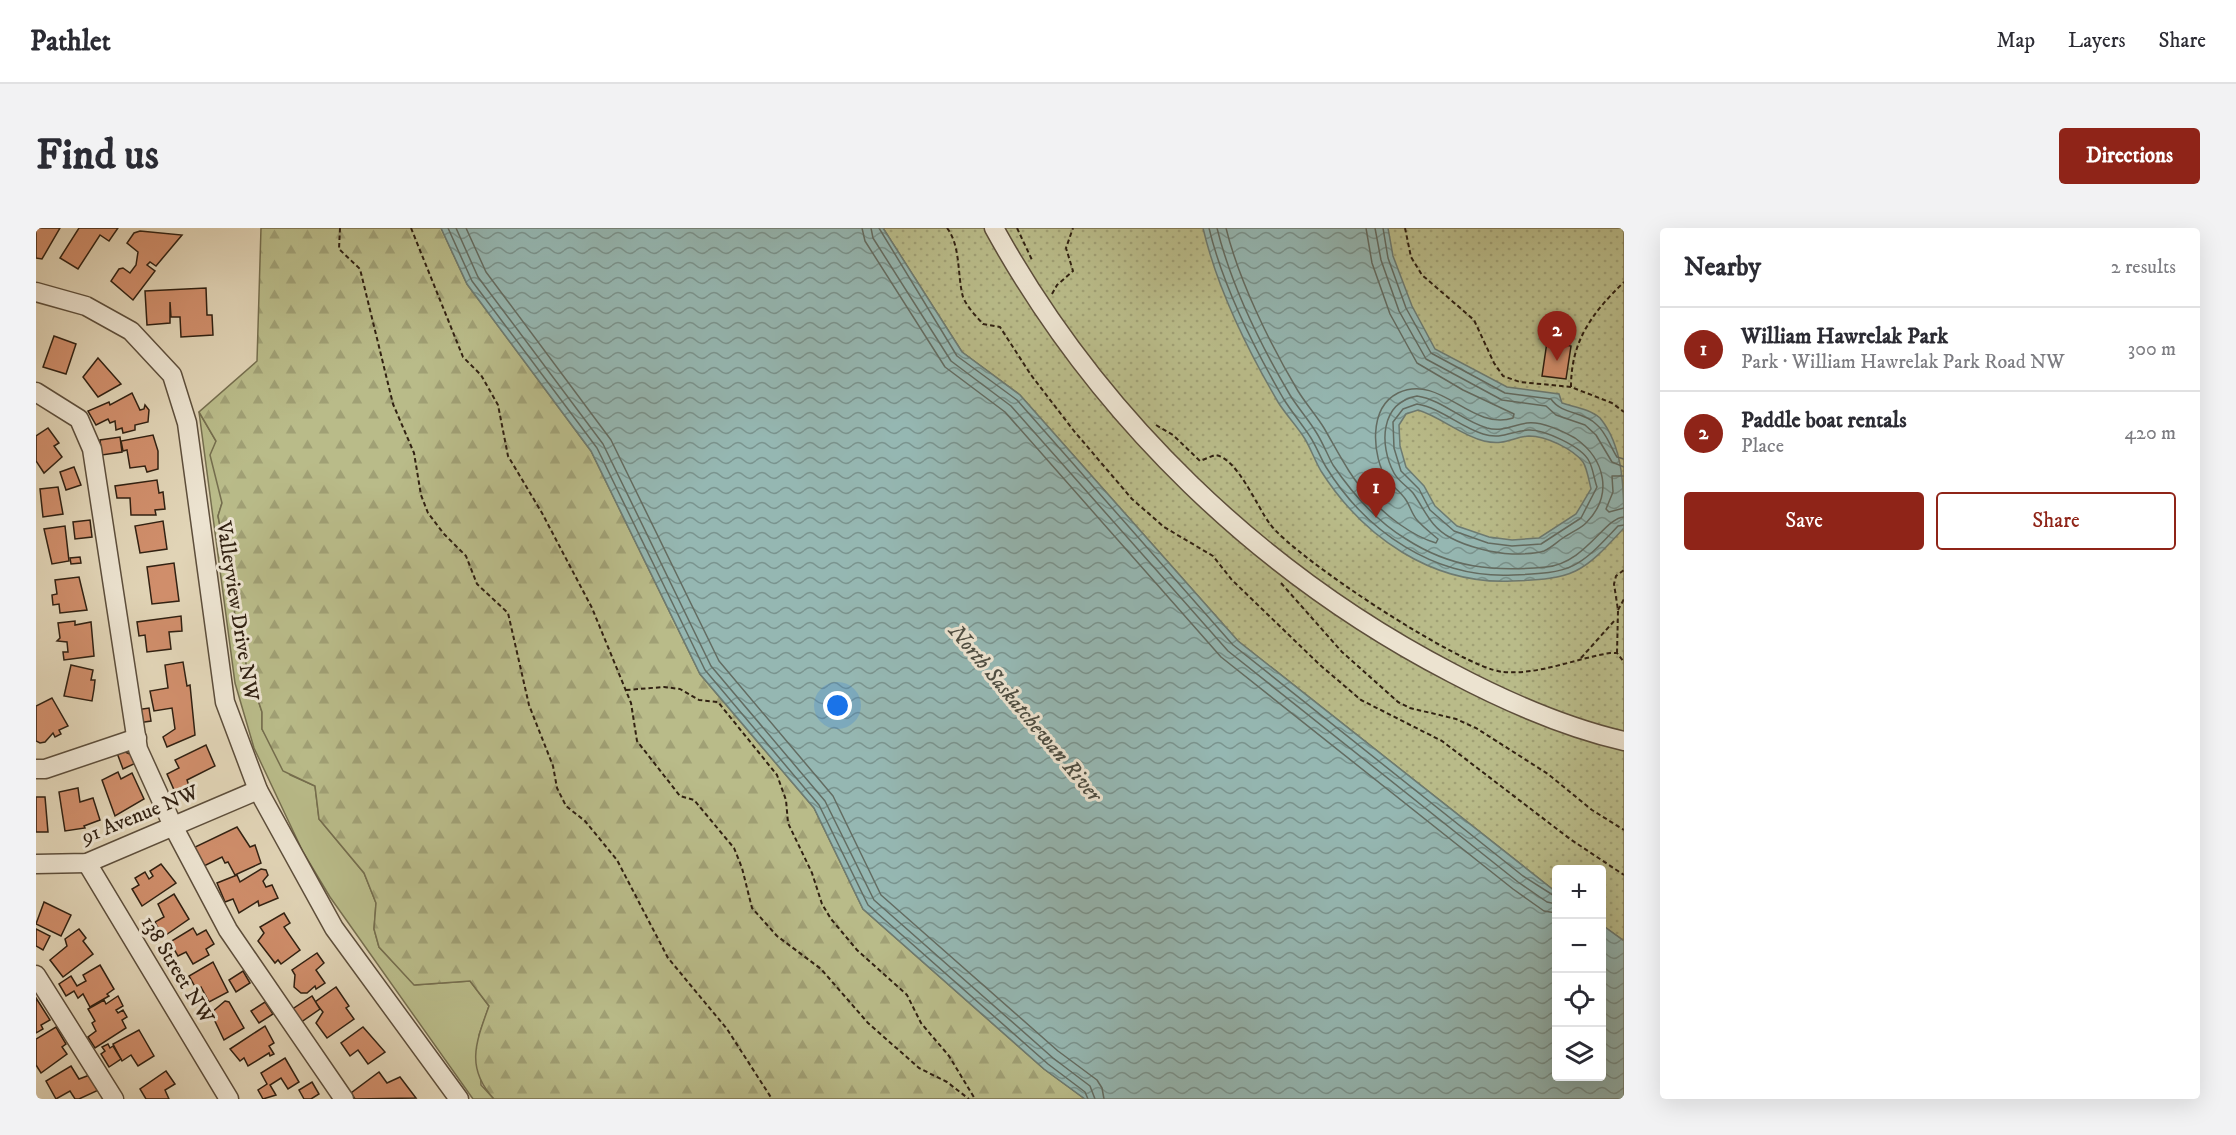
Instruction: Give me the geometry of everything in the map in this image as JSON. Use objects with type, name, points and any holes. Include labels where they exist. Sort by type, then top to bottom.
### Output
[{"type":"street","points":[[994,228],[1053,321],[1116,404],[1203,497],[1264,551],[1351,615],[1425,660],[1524,709],[1624,741]]},
{"type":"street","name":"Valleyview Drive NW","points":[[36,292],[86,306],[131,331],[172,375],[187,423],[225,702],[258,790],[334,928],[459,1099]]},
{"type":"street","points":[[36,392],[79,419],[92,449],[138,749],[173,826],[228,930],[344,1099]]},
{"type":"street","points":[[36,769],[45,769],[137,738]]},
{"type":"street","name":"91 Avenue NW","points":[[36,864],[87,863],[258,790]]},
{"type":"street","name":"138 Street NW","points":[[87,863],[229,1099]]},
{"type":"street","points":[[36,975],[114,1099]]},
{"type":"path","points":[[340,228],[339,249],[360,269],[393,404],[414,453],[421,495],[428,513],[444,534],[466,556],[477,584],[508,613],[514,626],[529,705],[550,757],[557,788],[566,806],[585,821],[617,860],[668,958],[727,1029],[772,1099]]},
{"type":"path","points":[[411,228],[463,357],[481,375],[498,405],[508,456],[542,513],[592,608],[626,690],[637,741],[680,796],[694,800],[734,848],[742,868],[752,908],[777,936],[821,969],[868,1023],[918,1068],[947,1082],[969,1099]]},
{"type":"path","points":[[947,228],[955,237],[958,274],[964,300],[983,324],[1000,327],[1059,413],[1132,499],[1164,527],[1213,556],[1232,580],[1282,630],[1361,700],[1442,741],[1570,839],[1624,875]]},
{"type":"path","points":[[951,233],[953,228]]},
{"type":"path","points":[[1017,228],[1030,252],[1033,264]]},
{"type":"path","points":[[1052,298],[1057,285],[1073,271],[1066,248],[1073,228]]},
{"type":"path","points":[[1405,228],[1411,257],[1422,275],[1474,320],[1494,363],[1503,376],[1520,382],[1571,387],[1612,403],[1624,412]]},
{"type":"path","points":[[1571,387],[1574,355],[1583,332],[1624,282]]},
{"type":"path","points":[[1148,420],[1173,435],[1200,460],[1215,455],[1230,460],[1278,533],[1337,580],[1434,642],[1478,665],[1500,672],[1533,670],[1581,658],[1617,653]]},
{"type":"path","points":[[1618,610],[1614,584],[1616,576],[1624,570]]},
{"type":"path","points":[[1624,599],[1616,619],[1617,653],[1624,662]]},
{"type":"path","points":[[1581,658],[1616,619]]},
{"type":"path","points":[[626,690],[664,687],[680,689],[699,700],[718,702],[732,716],[777,775],[786,800],[788,822],[812,873],[822,904],[831,919],[857,950],[908,995],[921,1023],[949,1056],[975,1099]]},
{"type":"green space","points":[[261,228],[441,228],[467,284],[591,451],[700,674],[814,808],[863,909],[1044,1069],[1085,1099],[494,1099],[485,1088],[476,1065],[477,1043],[489,1006],[470,981],[414,985],[379,947],[374,929],[376,903],[364,873],[319,819],[315,786],[283,771],[262,729],[262,712],[234,627],[235,601],[218,516],[222,503],[210,455],[216,441],[199,412],[257,361]]},
{"type":"green space","points":[[883,228],[1624,228],[1624,941],[1606,928],[1606,865],[1552,865],[1552,889],[1238,641],[1020,395],[962,352]]},
{"type":"green space","points":[[199,412],[216,441],[222,503],[218,516],[235,601],[234,627],[262,712],[262,729],[290,775],[315,786],[319,819],[364,873],[376,903],[374,929],[379,947],[415,985],[470,981],[489,1006],[479,1035],[481,1085],[494,1099],[473,1099],[330,897],[303,852],[254,748],[235,683]]},
{"type":"water","name":"North Saskatchewan River","points":[[441,228],[883,228],[962,352],[1020,395],[1238,641],[1552,889],[1552,1081],[1606,1081],[1606,928],[1624,941],[1624,1099],[1085,1099],[1044,1069],[863,909],[814,808],[700,674],[591,451],[467,284]]},
{"type":"water","points":[[1203,228],[1388,228],[1393,256],[1412,306],[1435,349],[1507,387],[1559,394],[1562,403],[1587,410],[1600,418],[1614,442],[1618,456],[1623,485],[1624,528],[1598,555],[1576,571],[1533,580],[1483,580],[1454,575],[1402,552],[1357,517],[1321,471],[1305,439],[1278,402],[1255,361],[1234,318],[1209,251]],"holes":[[[1418,410],[1467,435],[1484,441],[1503,442],[1529,436],[1559,444],[1573,452],[1583,462],[1591,489],[1576,514],[1539,538],[1512,540],[1489,537],[1457,526],[1435,506],[1424,486],[1406,467],[1400,446],[1399,425],[1406,414]]]},
{"type":"building","points":[[36,228],[60,228],[42,259],[36,258]]},
{"type":"building","points":[[79,228],[118,228],[109,241],[100,235],[78,269],[60,258]]},
{"type":"building","points":[[140,231],[182,235],[156,266],[150,262],[147,265],[155,271],[133,300],[111,281],[119,269],[123,268],[130,273],[136,265],[138,252],[127,243],[134,233]]},
{"type":"building","points":[[206,288],[207,315],[212,315],[213,335],[181,337],[180,317],[171,317],[170,302],[170,323],[147,325],[145,291]]},
{"type":"building","points":[[54,336],[76,344],[66,374],[43,367]]},
{"type":"building","points":[[1547,342],[1571,346],[1566,379],[1542,376]]},
{"type":"building","points":[[98,358],[121,384],[98,397],[83,377]]},
{"type":"building","points":[[132,393],[140,410],[144,409],[145,405],[149,410],[148,422],[135,425],[135,430],[123,433],[122,428],[116,430],[115,421],[110,423],[108,419],[96,425],[88,411],[109,402],[110,405]]},
{"type":"building","points":[[48,428],[59,443],[54,446],[62,457],[44,473],[36,461],[36,436]]},
{"type":"building","points":[[153,435],[158,451],[158,469],[147,472],[145,466],[130,468],[127,450],[123,451],[121,441]]},
{"type":"building","points":[[120,437],[122,452],[102,455],[100,440]]},
{"type":"building","points":[[74,467],[81,485],[66,490],[60,472]]},
{"type":"building","points":[[157,480],[159,493],[163,492],[165,509],[155,510],[156,515],[131,515],[130,498],[117,498],[115,486]]},
{"type":"building","points":[[58,487],[63,514],[43,517],[40,489]]},
{"type":"building","points":[[90,520],[92,537],[75,539],[73,522]]},
{"type":"building","points":[[163,521],[167,549],[140,553],[135,526]]},
{"type":"building","points":[[65,526],[69,561],[52,564],[44,529]]},
{"type":"building","points":[[80,557],[81,563],[71,564],[70,558]]},
{"type":"building","points":[[174,563],[179,601],[152,604],[147,567]]},
{"type":"building","points":[[79,577],[87,610],[60,613],[59,604],[53,605],[52,595],[57,594],[55,580]]},
{"type":"building","points":[[181,616],[182,631],[169,632],[171,649],[147,652],[145,635],[139,636],[137,622]]},
{"type":"building","points":[[75,621],[75,625],[91,622],[94,656],[64,660],[63,652],[68,652],[67,642],[57,641],[60,638],[58,623]]},
{"type":"building","points":[[183,662],[187,686],[190,685],[195,735],[167,747],[163,737],[175,729],[172,708],[154,711],[150,691],[168,688],[165,665]]},
{"type":"building","points":[[71,665],[93,670],[91,680],[95,680],[92,701],[64,696]]},
{"type":"building","points":[[52,698],[68,726],[59,730],[61,734],[55,737],[53,733],[45,742],[40,743],[36,741],[36,706]]},
{"type":"building","points":[[149,708],[151,721],[138,723],[136,710]]},
{"type":"building","points":[[206,745],[215,766],[187,780],[189,786],[175,792],[167,774],[179,768],[175,760]]},
{"type":"building","points":[[123,751],[132,755],[136,763],[123,769],[117,753]]},
{"type":"building","points":[[118,772],[121,779],[132,773],[144,799],[115,816],[102,780]]},
{"type":"building","points":[[78,788],[80,802],[93,798],[100,820],[84,826],[85,828],[65,831],[59,792]]},
{"type":"building","points":[[36,797],[45,797],[48,832],[36,832]]},
{"type":"building","points":[[237,827],[250,847],[255,845],[261,863],[235,875],[228,862],[225,863],[222,857],[202,867],[193,848]]},
{"type":"building","points":[[161,864],[176,883],[142,906],[132,889],[139,885],[135,878],[145,872],[149,879],[153,876],[150,871]]},
{"type":"building","points":[[261,869],[266,870],[268,875],[263,881],[266,887],[272,885],[278,898],[259,906],[258,901],[239,913],[233,899],[225,902],[217,883],[237,875],[240,882]]},
{"type":"building","points":[[174,894],[189,919],[163,937],[155,922],[164,917],[158,904]]},
{"type":"building","points":[[44,902],[71,915],[61,936],[36,924]]},
{"type":"building","points":[[284,913],[290,923],[284,927],[300,950],[281,964],[278,960],[275,963],[258,941],[264,933],[260,927]]},
{"type":"building","points":[[193,928],[197,935],[206,930],[214,944],[206,949],[209,955],[193,964],[186,952],[178,956],[170,942]]},
{"type":"building","points":[[36,929],[50,936],[43,950],[36,946]]},
{"type":"building","points":[[79,929],[86,938],[83,941],[93,954],[63,977],[50,960],[67,946],[65,939]]},
{"type":"building","points":[[317,953],[324,963],[316,970],[325,983],[316,989],[315,986],[307,993],[301,993],[294,987],[295,975],[292,970]]},
{"type":"building","points":[[213,962],[228,992],[209,1002],[201,987],[197,990],[189,976]]},
{"type":"building","points":[[100,965],[114,989],[107,994],[109,996],[90,1007],[83,994],[78,998],[74,991],[66,996],[59,984],[71,976],[77,986],[86,981],[83,975]]},
{"type":"building","points":[[243,971],[250,983],[236,992],[229,980]]},
{"type":"building","points":[[336,987],[349,1006],[346,1008],[354,1019],[327,1038],[316,1023],[323,1012],[315,1002]]},
{"type":"building","points":[[118,996],[123,1006],[116,1010],[118,1013],[123,1010],[127,1017],[122,1020],[126,1028],[95,1048],[88,1037],[96,1031],[92,1023],[95,1021],[88,1009],[104,1000],[106,1004]]},
{"type":"building","points":[[312,996],[320,1009],[297,1025],[288,1012]]},
{"type":"building","points":[[36,998],[50,1020],[41,1025],[43,1029],[36,1033]]},
{"type":"building","points":[[225,1001],[229,1002],[244,1028],[224,1040],[211,1013]]},
{"type":"building","points":[[265,1002],[273,1014],[259,1023],[251,1011]]},
{"type":"building","points":[[265,1026],[274,1043],[269,1046],[274,1054],[270,1056],[269,1053],[248,1066],[244,1058],[240,1061],[230,1049]]},
{"type":"building","points":[[56,1027],[66,1044],[62,1047],[67,1054],[41,1073],[36,1065],[36,1039]]},
{"type":"building","points":[[363,1027],[385,1052],[368,1064],[358,1050],[350,1056],[341,1043]]},
{"type":"building","points":[[139,1030],[154,1056],[138,1066],[131,1055],[122,1061],[113,1044]]},
{"type":"building","points":[[108,1044],[110,1048],[113,1046],[121,1059],[109,1067],[101,1054],[105,1051],[102,1047]]},
{"type":"building","points":[[285,1058],[299,1082],[288,1089],[281,1078],[270,1085],[276,1095],[263,1099],[258,1090],[267,1084],[261,1073]]},
{"type":"building","points":[[71,1066],[79,1079],[95,1073],[103,1088],[79,1099],[75,1099],[70,1091],[56,1099],[46,1081]]},
{"type":"building","points":[[166,1071],[175,1084],[165,1090],[169,1099],[146,1099],[140,1089]]},
{"type":"building","points":[[379,1072],[387,1083],[400,1077],[416,1098],[355,1099],[351,1093]]},
{"type":"building","points":[[312,1082],[319,1094],[311,1099],[304,1099],[299,1090]]},
{"type":"place","name":"Paddle boat rentals","points":[[1557,361]]},
{"type":"place","name":"William Hawrelak Park","points":[[1376,518]]}]
